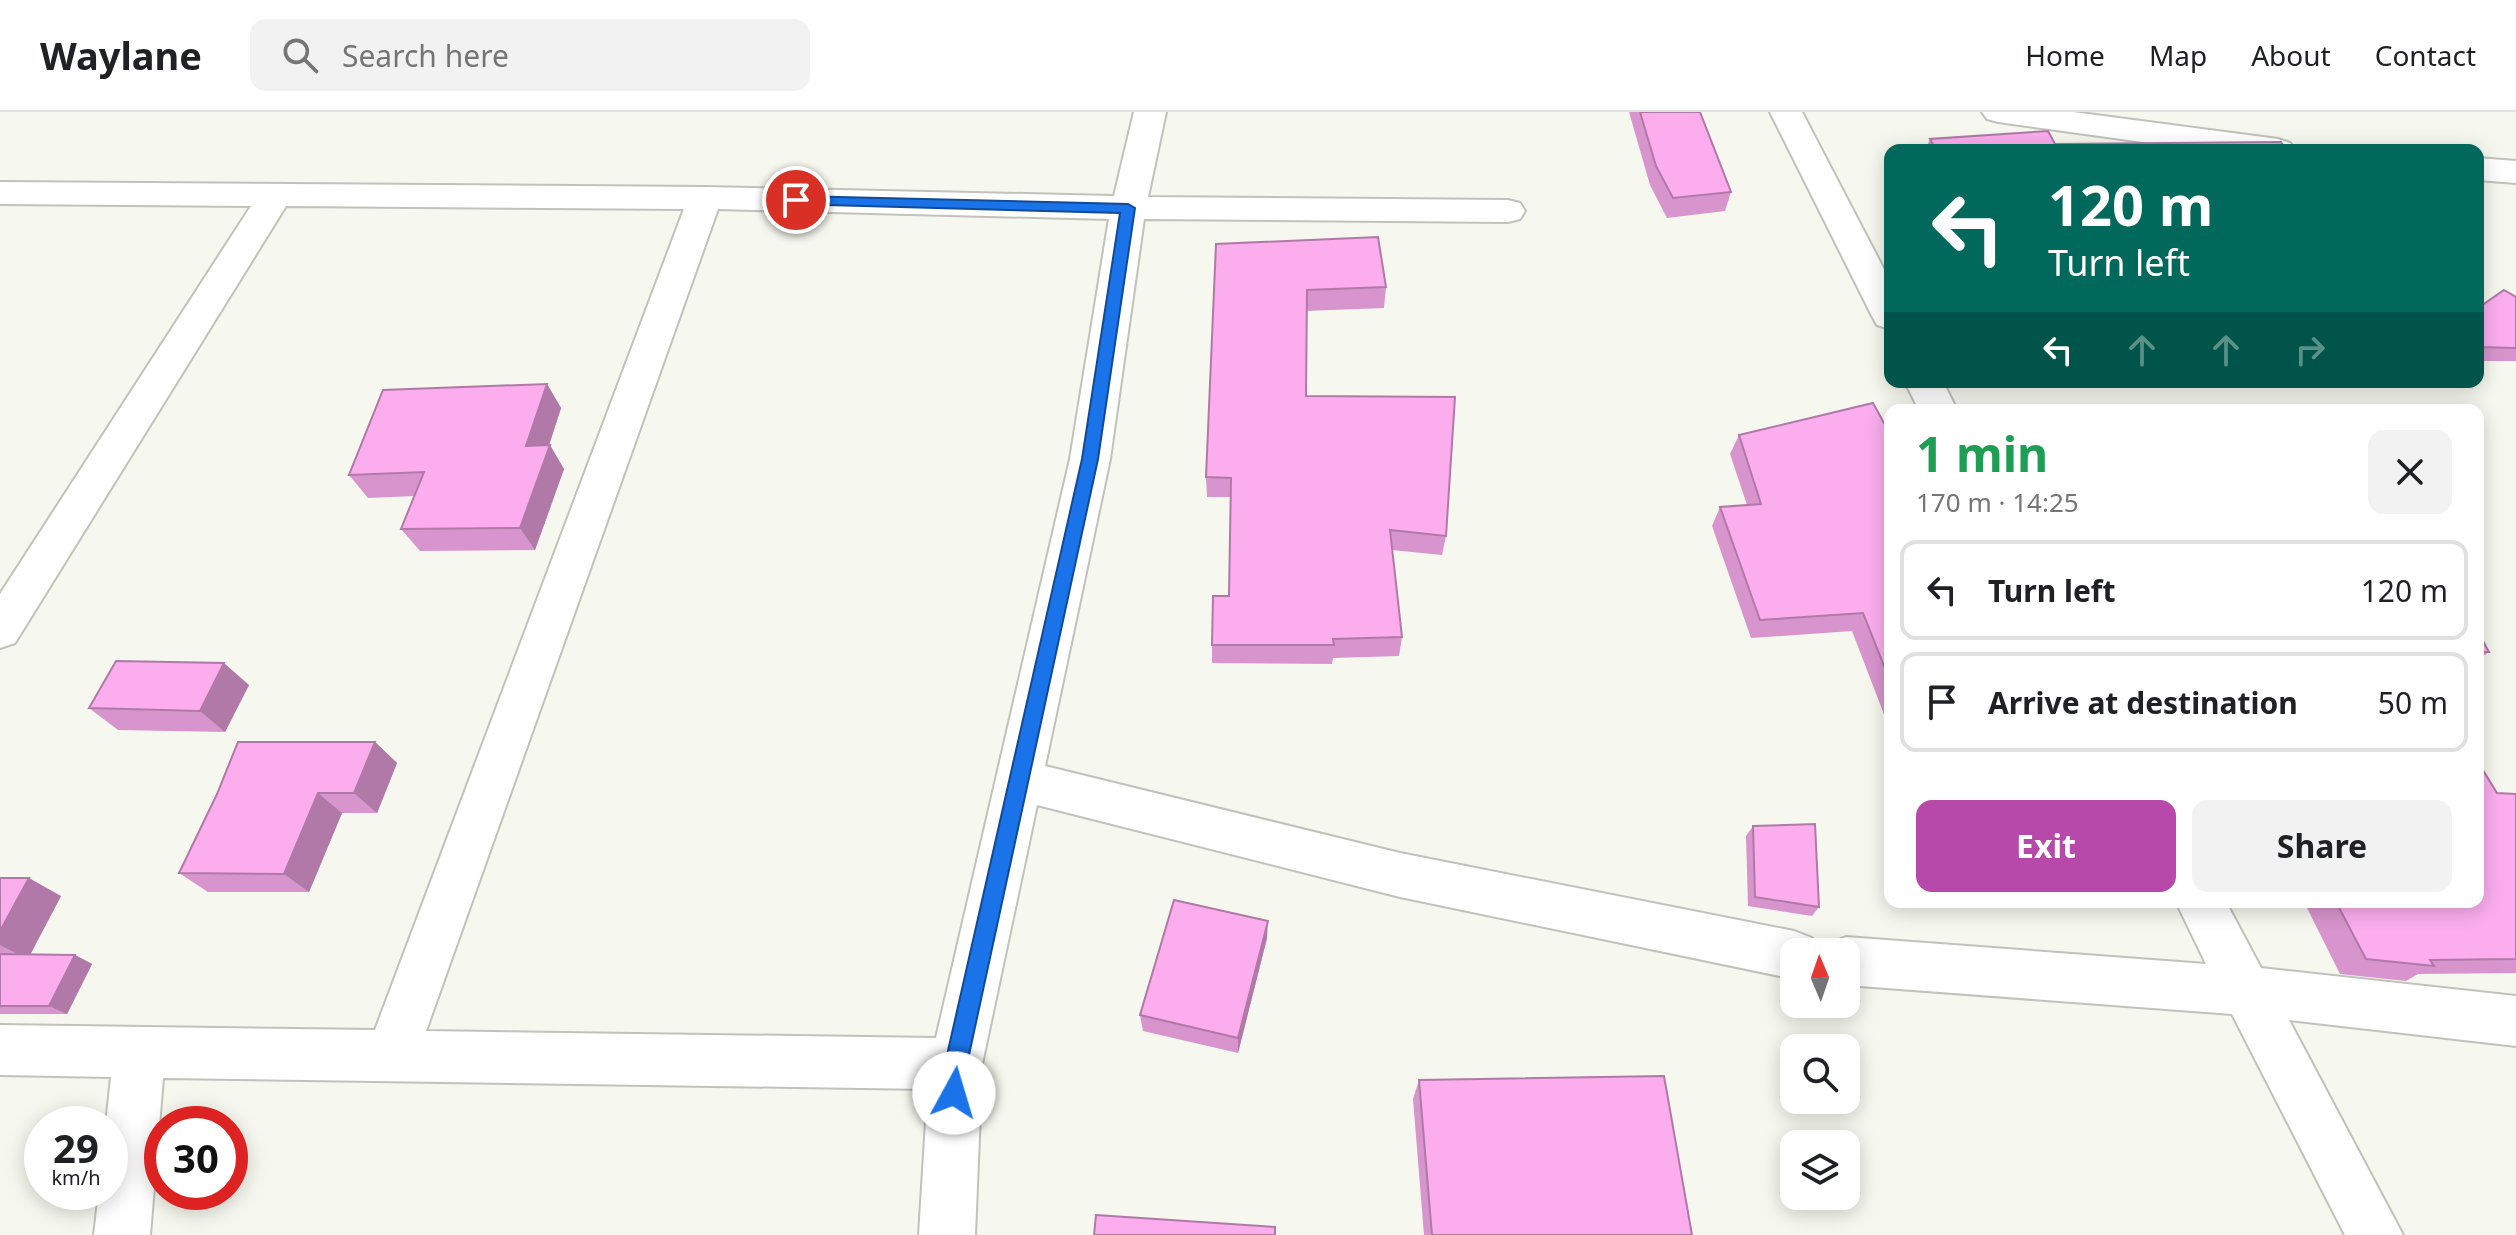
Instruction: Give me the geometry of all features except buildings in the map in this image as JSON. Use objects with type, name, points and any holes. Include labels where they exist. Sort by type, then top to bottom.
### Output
[{"type":"street","points":[[947,1235],[956,1064],[1090,459],[1128,208],[1150,112]]},
{"type":"street","points":[[1786,112],[1884,304]]},
{"type":"street","points":[[1998,112],[2234,144]]},
{"type":"street","points":[[2484,169],[2516,172]]},
{"type":"street","points":[[0,193],[705,198],[1128,208],[1508,211]]},
{"type":"street","points":[[0,630],[275,196]]},
{"type":"street","points":[[391,1055],[705,198]]},
{"type":"street","points":[[1020,780],[1400,875],[1780,952]]},
{"type":"street","points":[[2203,908],[2375,1235]]},
{"type":"street","points":[[1860,962],[2248,991],[2516,1021]]},
{"type":"street","points":[[0,1050],[956,1064]]},
{"type":"street","points":[[122,1235],[139,1052]]},
{"type":"route","points":[[796,200],[1128,208],[1090,459],[956,1064],[954,1093]]}]
